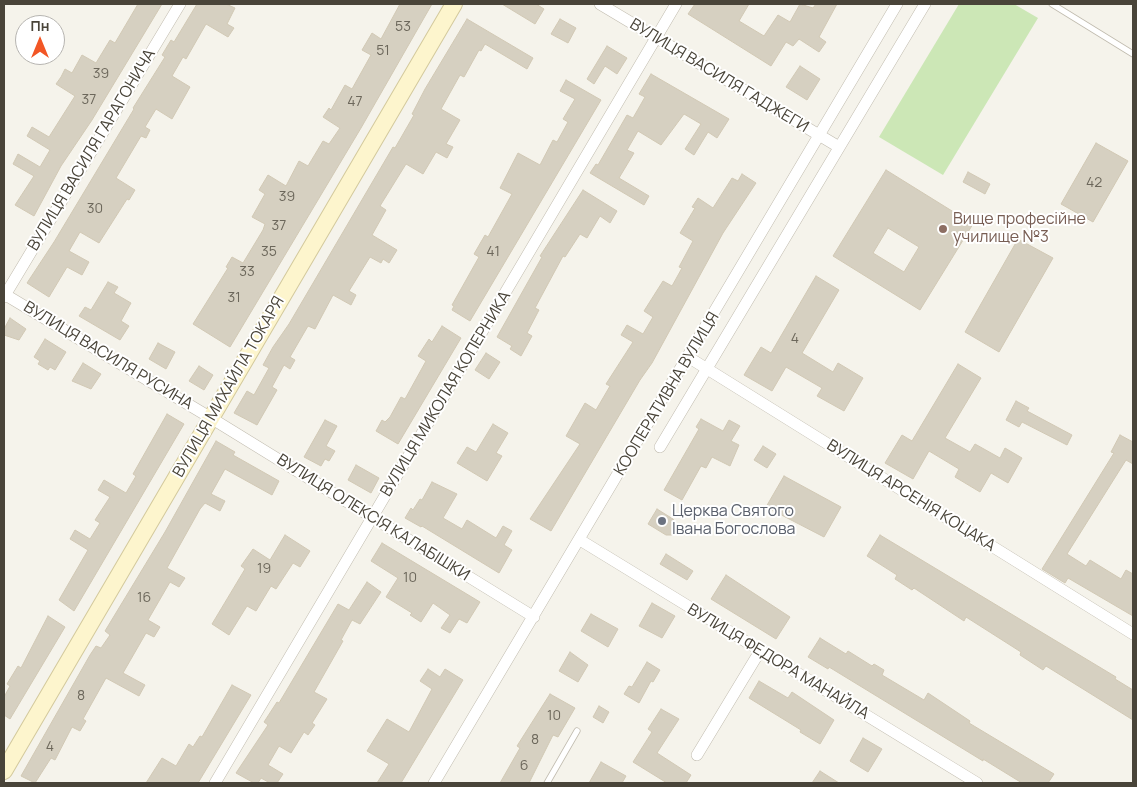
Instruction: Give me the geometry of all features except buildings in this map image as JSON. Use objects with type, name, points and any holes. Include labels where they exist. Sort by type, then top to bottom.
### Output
[{"type":"street","name":"ВУЛИЦЯ ВАСИЛЯ ГАРАГОНИЧА","points":[[4,295],[180,4]]},
{"type":"street","name":"ВУЛИЦЯ МИХАЙЛА ТОКАРЯ","points":[[4,771],[454,4]]},
{"type":"street","name":"ВУЛИЦЯ ВАСИЛЯ ГАДЖЕГИ","points":[[600,4],[839,147]]},
{"type":"street","name":"ВУЛИЦЯ МИКОЛАЯ КОПЕРНИКА","points":[[215,783],[676,4]]},
{"type":"street","name":"КООПЕРАТИВНА ВУЛИЦЯ","points":[[434,783],[897,4]]},
{"type":"street","name":"КООПЕРАТИВНА ВУЛИЦЯ","points":[[660,447],[925,4]]},
{"type":"street","name":"ВУЛИЦЯ ВАСИЛЯ РУСИНА","points":[[4,295],[212,418]]},
{"type":"street","name":"ВУЛИЦЯ АРСЕНІЯ КОЦАКА","points":[[688,357],[1133,634]]},
{"type":"street","name":"ВУЛИЦЯ ОЛЕКСІЯ КАЛАБІШКИ","points":[[212,418],[534,617]]},
{"type":"street","name":"ВУЛИЦЯ ФЕДОРА МАНАЙЛА","points":[[580,540],[977,783]]},
{"type":"street","points":[[697,755],[760,651]]},
{"type":"lane","points":[[1052,4],[1133,54]]},
{"type":"lane","points":[[547,783],[577,731]]},
{"type":"green space","points":[[959,4],[1014,4],[1038,18],[943,175],[879,137]]},
{"type":"place","name":"Вище професійне училище №3","points":[[943,229]]},
{"type":"place","name":"Церква Святого Івана Богослова","points":[[662,521]]}]
